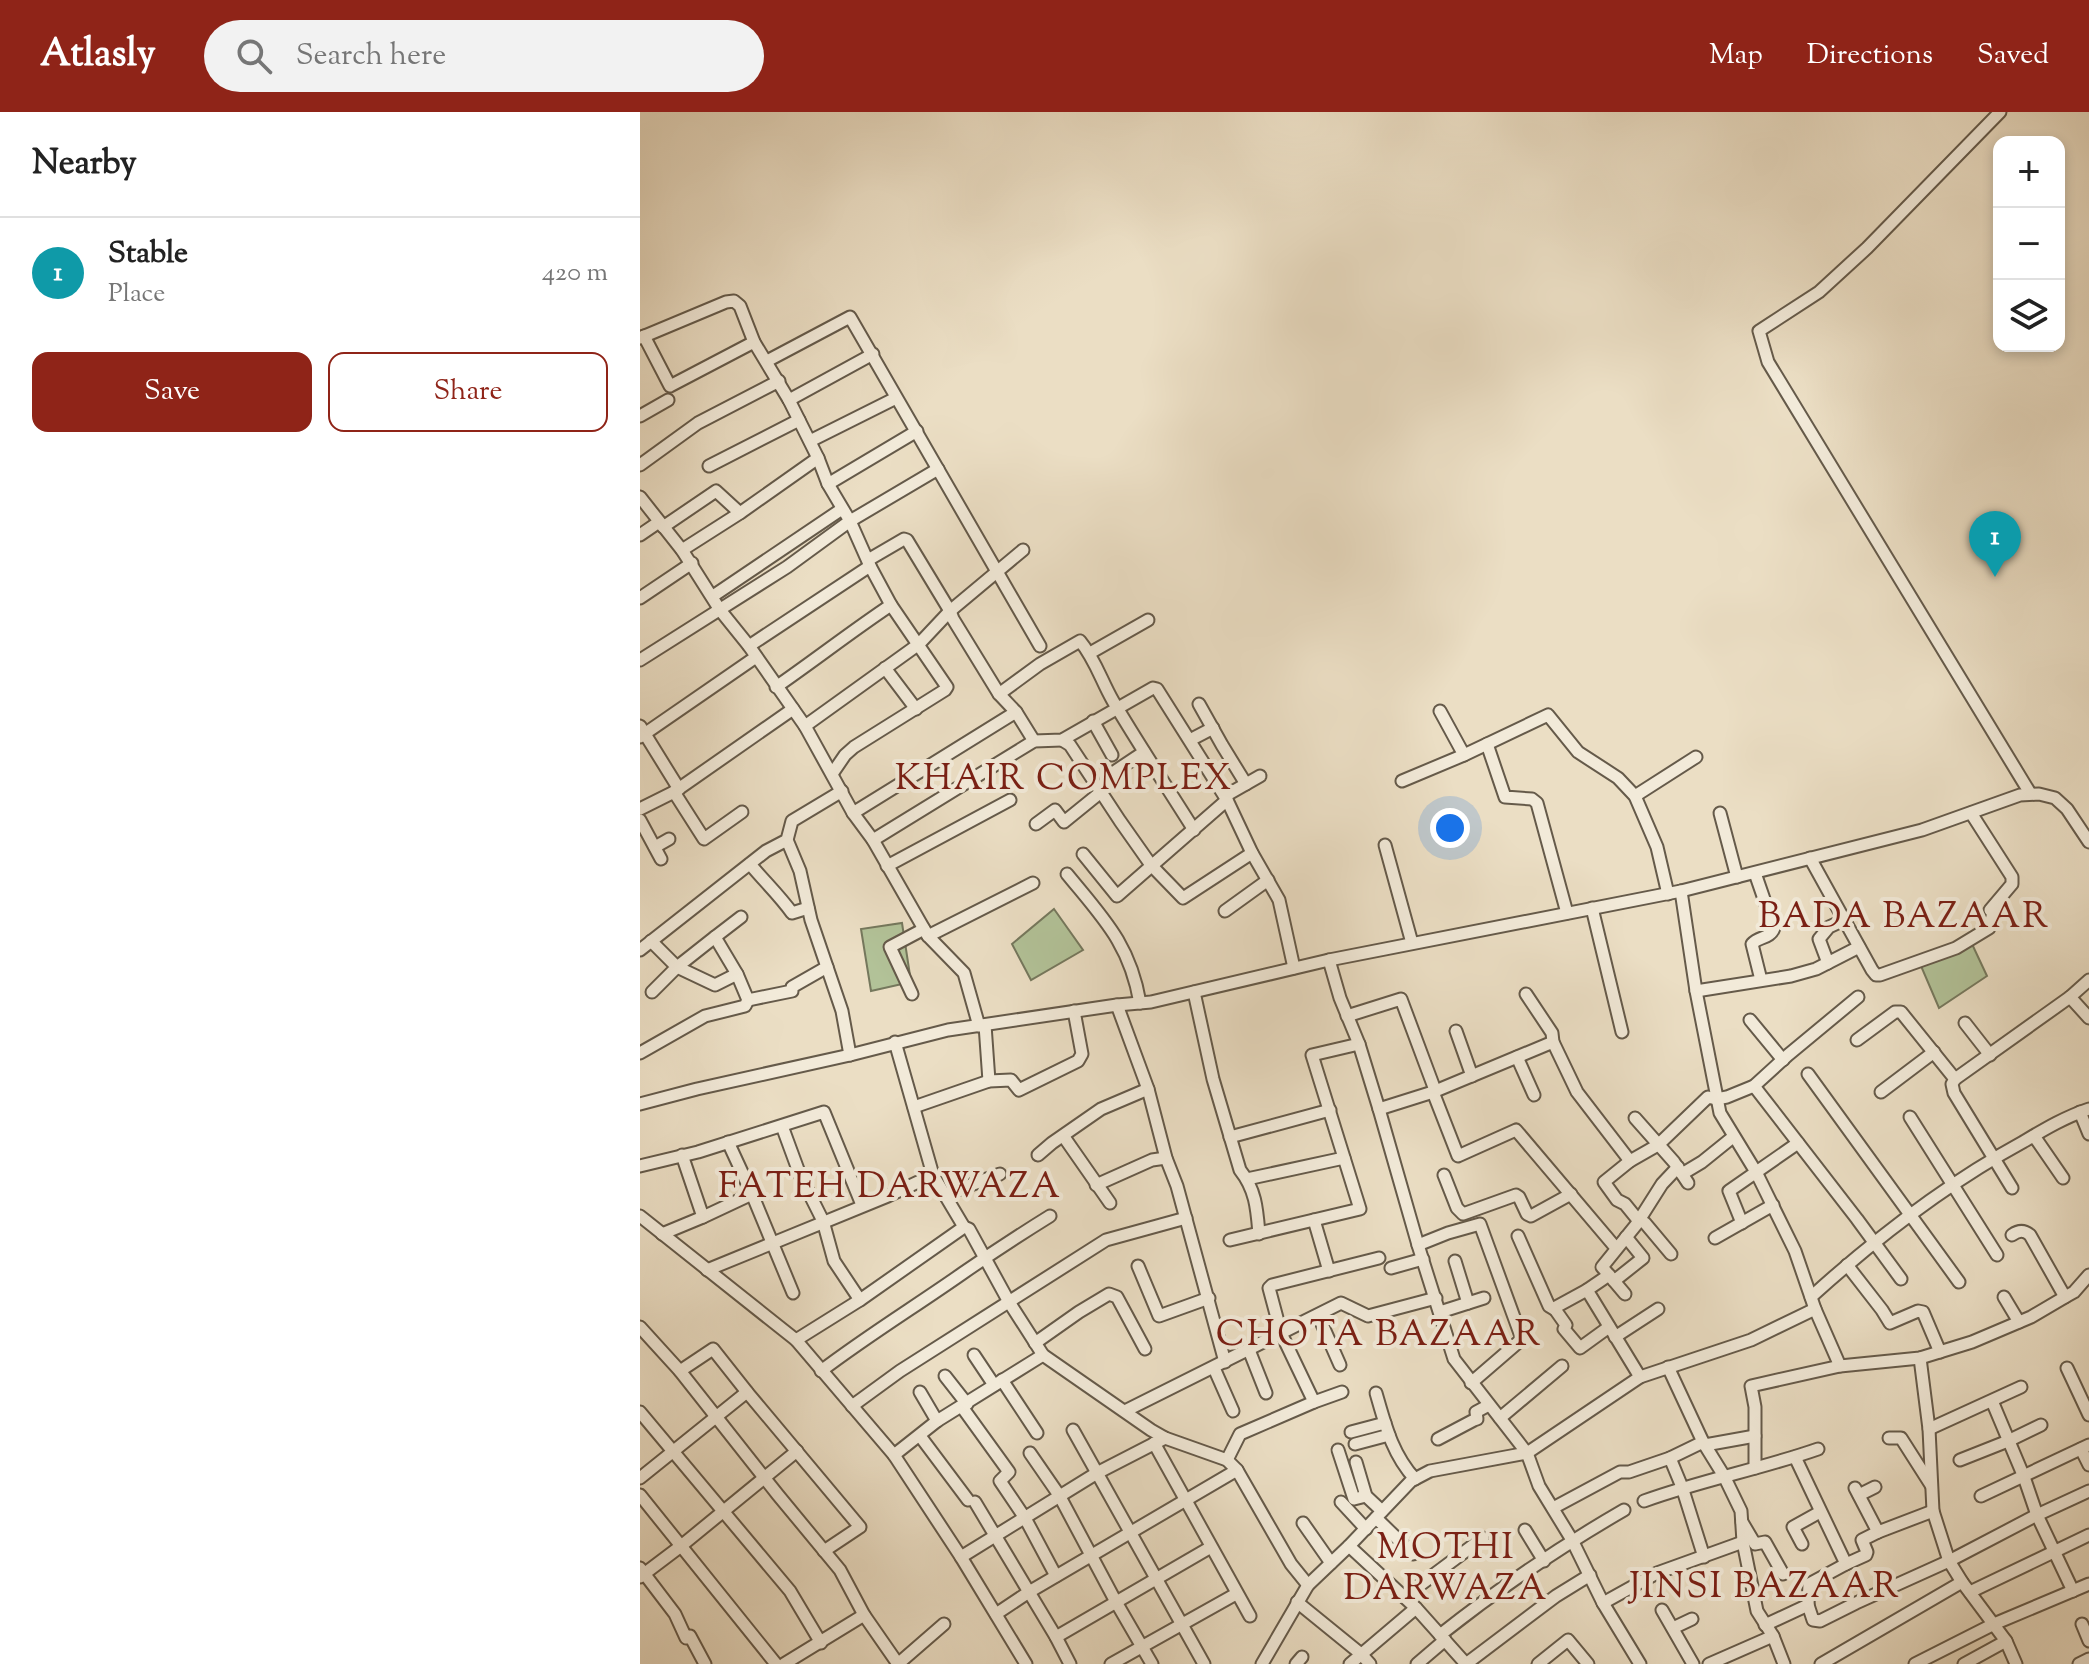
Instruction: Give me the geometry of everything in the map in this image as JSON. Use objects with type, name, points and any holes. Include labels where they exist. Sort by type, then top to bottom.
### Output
[{"type":"street","points":[[2000,112],[1867,248],[1819,292],[1759,331],[1768,362],[2030,793]]},
{"type":"street","points":[[754,342],[670,386],[642,337],[734,301],[740,306],[754,342],[789,400],[828,484],[850,521],[891,605],[947,687],[854,747],[832,774]]},
{"type":"street","points":[[767,361],[850,317],[1040,646]]},
{"type":"street","points":[[789,400],[873,354]]},
{"type":"street","points":[[640,465],[698,423],[779,381]]},
{"type":"street","points":[[810,441],[896,398]]},
{"type":"street","points":[[641,414],[668,400]]},
{"type":"street","points":[[709,466],[799,420]]},
{"type":"street","points":[[828,484],[917,431]]},
{"type":"street","points":[[682,550],[818,458]]},
{"type":"street","points":[[640,660],[787,567],[850,521],[938,469]]},
{"type":"street","points":[[640,535],[716,491],[740,513]]},
{"type":"street","points":[[640,497],[692,563],[720,610],[805,726],[853,813],[873,840],[926,933],[964,973],[982,1026],[989,1081]]},
{"type":"street","points":[[713,596],[842,509]]},
{"type":"street","points":[[749,646],[904,539],[999,694],[1016,712],[1034,741]]},
{"type":"street","points":[[805,726],[919,644],[950,611],[1023,550]]},
{"type":"street","points":[[640,598],[692,563]]},
{"type":"street","points":[[776,687],[891,605]]},
{"type":"street","points":[[1090,653],[1148,620]]},
{"type":"street","points":[[999,694],[1040,664],[1080,641],[1090,653],[1117,708],[1194,830]]},
{"type":"street","points":[[742,812],[704,839],[642,732],[756,657]]},
{"type":"street","points":[[885,668],[916,709]]},
{"type":"street","points":[[873,840],[1034,741],[1062,740],[1155,688],[1226,798],[1279,900],[1294,968]]},
{"type":"street","points":[[1199,704],[1246,784]]},
{"type":"street","points":[[640,809],[676,791],[793,709]]},
{"type":"street","points":[[1440,711],[1464,755]]},
{"type":"street","points":[[853,813],[1016,712]]},
{"type":"street","points":[[1402,781],[1548,715],[1578,752],[1618,778],[1635,796],[1674,892],[1720,1113],[1756,1172],[1795,1251],[1840,1366]]},
{"type":"street","points":[[1093,721],[1112,755]]},
{"type":"street","points":[[1190,740],[1213,728]]},
{"type":"street","points":[[1062,740],[1070,745],[1151,865],[1183,898],[1252,853]]},
{"type":"street","points":[[1487,744],[1505,797],[1532,799],[1537,803],[1567,913]]},
{"type":"street","points":[[1114,772],[1144,752]]},
{"type":"street","points":[[1635,796],[1696,757]]},
{"type":"street","points":[[1083,854],[1117,896],[1194,830],[1226,798],[1260,776]]},
{"type":"street","points":[[842,791],[792,821],[787,840],[800,871],[808,908],[842,1011],[850,1055]]},
{"type":"street","points":[[1036,824],[1055,810],[1064,822],[1101,792]]},
{"type":"street","points":[[640,1104],[948,1030],[1151,1002],[1329,960],[1674,892],[1922,830],[2005,799],[2030,793],[2061,802],[2089,842]]},
{"type":"street","points":[[887,866],[1010,800]]},
{"type":"street","points":[[1720,813],[1737,877]]},
{"type":"street","points":[[1810,858],[1872,970],[1880,975],[1956,948],[1989,928],[1993,913],[1990,910],[2012,884],[2012,877],[1971,813]]},
{"type":"street","points":[[640,820],[661,859]]},
{"type":"street","points":[[655,847],[669,839]]},
{"type":"street","points":[[640,950],[766,851],[787,840]]},
{"type":"street","points":[[1385,845],[1412,943]]},
{"type":"street","points":[[750,864],[792,913],[808,908]]},
{"type":"street","points":[[1755,873],[1774,928],[1769,936],[1752,944],[1761,980]]},
{"type":"street","points":[[1067,874],[1117,935],[1135,974],[1140,1003]]},
{"type":"street","points":[[1225,911],[1268,880]]},
{"type":"street","points":[[912,994],[890,947],[1033,883]]},
{"type":"street","points":[[1592,908],[1622,1032]]},
{"type":"street","points":[[652,992],[677,967],[741,917]]},
{"type":"street","points":[[1828,963],[1819,939],[1825,930],[1844,920]]},
{"type":"street","points":[[640,1053],[705,1016],[745,1006],[748,1000],[737,974],[715,937]]},
{"type":"street","points":[[651,941],[677,967],[715,985],[737,974]]},
{"type":"street","points":[[1696,991],[1791,976],[1816,969],[1859,947]]},
{"type":"street","points":[[1329,960],[1359,1044],[1454,1359],[1527,1453],[1539,1486],[1640,1664]]},
{"type":"street","points":[[748,1000],[792,991],[792,987],[827,967]]},
{"type":"street","points":[[2012,1188],[1952,1090],[1952,1084],[2089,980]]},
{"type":"street","points":[[1194,992],[1213,1079],[1230,1137],[1240,1170],[1256,1197],[1259,1234]]},
{"type":"street","points":[[1526,994],[1552,1033],[1553,1042],[1577,1092],[1630,1161]]},
{"type":"street","points":[[1671,1254],[1645,1223],[1617,1200],[1604,1182],[1630,1161],[1658,1145],[1708,1097],[1727,1097],[1754,1086],[1858,997]]},
{"type":"street","points":[[2070,997],[2089,1018]]},
{"type":"street","points":[[1347,1016],[1401,999],[1458,1156],[1516,1130],[1629,1269]]},
{"type":"street","points":[[1117,1005],[1148,1089],[1166,1158],[1177,1186],[1209,1298],[1220,1365],[1233,1411]]},
{"type":"street","points":[[914,1107],[989,1081],[1011,1080],[1019,1090],[1081,1060],[1074,1011]]},
{"type":"street","points":[[1857,1040],[1898,1011],[1903,1013],[1955,1079]]},
{"type":"street","points":[[1750,1020],[1783,1060]]},
{"type":"street","points":[[1965,1023],[1990,1055]]},
{"type":"street","points":[[1456,1031],[1472,1076]]},
{"type":"street","points":[[895,1042],[933,1175],[964,1227],[969,1229],[1009,1302],[1043,1355],[1125,1411],[1160,1441],[1227,1460],[1237,1470],[1291,1564],[1308,1585]]},
{"type":"street","points":[[1379,1109],[1434,1091],[1553,1042]]},
{"type":"street","points":[[1230,1240],[1360,1209],[1312,1055],[1359,1044]]},
{"type":"street","points":[[1881,1092],[1934,1052]]},
{"type":"street","points":[[1517,1057],[1534,1095]]},
{"type":"street","points":[[1808,1074],[1959,1282]]},
{"type":"street","points":[[1754,1086],[1901,1279]]},
{"type":"street","points":[[1038,1155],[1101,1109],[1148,1089]]},
{"type":"street","points":[[1230,1137],[1330,1110]]},
{"type":"street","points":[[1262,1664],[1308,1585],[1415,1479],[1430,1471],[1527,1453],[1640,1377],[1751,1340],[1813,1303],[1847,1265],[1910,1214],[1994,1158],[2084,1110],[2089,1134]]},
{"type":"street","points":[[640,1166],[824,1112],[862,1205]]},
{"type":"street","points":[[1910,1117],[1997,1255]]},
{"type":"street","points":[[1635,1118],[1683,1175]]},
{"type":"street","points":[[782,1126],[800,1175],[823,1221],[834,1261],[860,1300]]},
{"type":"street","points":[[2034,1136],[2063,1178]]},
{"type":"street","points":[[1064,1137],[1110,1203]]},
{"type":"street","points":[[1625,1294],[1602,1267],[1662,1184],[1683,1175],[1733,1137]]},
{"type":"street","points":[[728,1142],[793,1293]]},
{"type":"street","points":[[1742,1223],[1729,1191],[1798,1143]]},
{"type":"street","points":[[682,1155],[703,1217]]},
{"type":"street","points":[[1096,1185],[1152,1160],[1166,1158]]},
{"type":"street","points":[[1247,1179],[1344,1158]]},
{"type":"street","points":[[944,1195],[1000,1174]]},
{"type":"street","points":[[707,1270],[933,1175]]},
{"type":"street","points":[[1444,1175],[1457,1208],[1463,1214],[1516,1195],[1531,1216],[1571,1194]]},
{"type":"street","points":[[662,1234],[752,1194]]},
{"type":"street","points":[[1715,1238],[1773,1205]]},
{"type":"street","points":[[640,1216],[796,1340],[894,1455],[1026,1664]]},
{"type":"street","points":[[821,1371],[984,1257],[1050,1216]]},
{"type":"street","points":[[852,1406],[900,1371],[1106,1240],[1186,1218]]},
{"type":"street","points":[[1314,1220],[1329,1271]]},
{"type":"street","points":[[1418,1245],[1480,1224],[1522,1339]]},
{"type":"street","points":[[796,1340],[860,1300],[964,1227]]},
{"type":"street","points":[[1485,1237],[1499,1231]]},
{"type":"street","points":[[2012,1235],[2023,1231],[2030,1235],[2070,1295]]},
{"type":"street","points":[[1518,1236],[1549,1306],[1580,1348],[1658,1309]]},
{"type":"street","points":[[1554,1309],[1629,1269],[1643,1258],[1626,1237]]},
{"type":"street","points":[[1314,1402],[1281,1333],[1270,1286],[1379,1258]]},
{"type":"street","points":[[1391,1268],[1423,1259]]},
{"type":"street","points":[[1455,1261],[1468,1303]]},
{"type":"street","points":[[1847,1265],[1890,1323],[1918,1311],[1923,1312],[1940,1352]]},
{"type":"street","points":[[1138,1266],[1159,1316],[1209,1298]]},
{"type":"street","points":[[2070,1295],[2089,1275]]},
{"type":"street","points":[[1755,1468],[1755,1407],[1751,1386],[1840,1366],[1920,1358],[1972,1342],[2089,1289]]},
{"type":"street","points":[[1587,1290],[1640,1377]]},
{"type":"street","points":[[1035,1343],[1109,1294],[1117,1297],[1145,1349]]},
{"type":"street","points":[[2004,1297],[2019,1322]]},
{"type":"street","points":[[1125,1411],[1341,1303],[1368,1316],[1436,1298]]},
{"type":"street","points":[[1440,1312],[1484,1298]]},
{"type":"street","points":[[1318,1315],[1340,1365]]},
{"type":"street","points":[[640,1327],[680,1371],[840,1570],[864,1615],[898,1664],[944,1624]]},
{"type":"street","points":[[1471,1383],[1531,1329]]},
{"type":"street","points":[[680,1371],[713,1349],[860,1527],[824,1551]]},
{"type":"street","points":[[1249,1350],[1266,1393]]},
{"type":"street","points":[[974,1355],[1037,1433]]},
{"type":"street","points":[[894,1455],[937,1421],[1043,1355]]},
{"type":"street","points":[[1920,1358],[1929,1429],[1933,1511],[1949,1561],[2006,1641],[2016,1664]]},
{"type":"street","points":[[1500,1418],[1562,1366]]},
{"type":"street","points":[[1668,1367],[1704,1444],[1741,1511],[1743,1542],[1757,1611],[1773,1636],[1784,1664]]},
{"type":"street","points":[[2067,1368],[2084,1393],[2089,1415]]},
{"type":"street","points":[[945,1376],[1009,1472],[1000,1481],[1025,1518],[1056,1576]]},
{"type":"street","points":[[1929,1429],[2021,1387]]},
{"type":"street","points":[[640,1478],[747,1392]]},
{"type":"street","points":[[920,1392],[937,1421]]},
{"type":"street","points":[[1227,1460],[1240,1434],[1342,1392]]},
{"type":"street","points":[[1376,1393],[1394,1449],[1415,1479]]},
{"type":"street","points":[[1992,1401],[2037,1515],[2073,1591]]},
{"type":"street","points":[[1438,1439],[1476,1420],[1476,1412],[1489,1405]]},
{"type":"street","points":[[640,1412],[790,1591],[821,1643]]},
{"type":"street","points":[[1351,1432],[1385,1423]]},
{"type":"street","points":[[1960,1460],[2041,1425]]},
{"type":"street","points":[[1073,1430],[1204,1664]]},
{"type":"street","points":[[1355,1444],[1389,1435]]},
{"type":"street","points":[[920,1436],[994,1534],[1070,1664]]},
{"type":"street","points":[[1553,1508],[1620,1472],[1629,1472],[1704,1444],[1755,1436]]},
{"type":"street","points":[[1889,1438],[1901,1438],[1931,1485]]},
{"type":"street","points":[[961,1557],[1059,1495],[1160,1441]]},
{"type":"street","points":[[1160,1441],[1185,1500],[1250,1616]]},
{"type":"street","points":[[1981,1496],[2085,1447],[2089,1465]]},
{"type":"street","points":[[1644,1501],[1682,1487],[1818,1449]]},
{"type":"street","points":[[1338,1450],[1354,1499],[1366,1496]]},
{"type":"street","points":[[705,1664],[690,1636],[686,1638],[675,1614],[642,1572],[681,1546],[797,1451]]},
{"type":"street","points":[[1030,1453],[1059,1495],[1152,1664]]},
{"type":"street","points":[[1795,1457],[1846,1564]]},
{"type":"street","points":[[1670,1458],[1704,1557]]},
{"type":"street","points":[[1356,1462],[1366,1496],[1413,1554]]},
{"type":"street","points":[[996,1614],[1237,1470]]},
{"type":"street","points":[[1875,1487],[1857,1491],[1878,1532]]},
{"type":"street","points":[[1933,1511],[1862,1540],[1866,1555],[1809,1584],[1808,1605],[1813,1620],[1820,1621],[1949,1561],[2089,1491]]},
{"type":"street","points":[[640,1495],[776,1664]]},
{"type":"street","points":[[1341,1502],[1366,1529]]},
{"type":"street","points":[[1417,1664],[1469,1612],[1572,1540],[1624,1510]]},
{"type":"street","points":[[1802,1544],[1793,1527],[1820,1512]]},
{"type":"street","points":[[1741,1521],[1755,1544],[1765,1542],[1783,1574]]},
{"type":"street","points":[[1303,1523],[1331,1563]]},
{"type":"street","points":[[1525,1530],[1544,1561]]},
{"type":"street","points":[[1821,1664],[1966,1587],[2055,1552],[2089,1535]]},
{"type":"street","points":[[1404,1597],[1483,1538]]},
{"type":"street","points":[[1603,1603],[1657,1573],[1743,1542]]},
{"type":"street","points":[[1349,1546],[1416,1608],[1466,1664],[1556,1596],[1590,1575]]},
{"type":"street","points":[[1056,1637],[1211,1547]]},
{"type":"street","points":[[1915,1664],[1994,1624],[2089,1584]]},
{"type":"street","points":[[1111,1664],[1236,1594]]},
{"type":"street","points":[[1297,1602],[1370,1664]]},
{"type":"street","points":[[1765,1625],[1808,1605]]},
{"type":"street","points":[[1350,1664],[1416,1608]]},
{"type":"street","points":[[1662,1610],[1693,1664]]},
{"type":"street","points":[[784,1664],[864,1615]]},
{"type":"street","points":[[1673,1628],[1692,1619]]},
{"type":"street","points":[[2082,1624],[2089,1641]]},
{"type":"street","points":[[1709,1664],[1773,1636]]},
{"type":"street","points":[[1538,1664],[1568,1640],[1588,1664]]},
{"type":"street","points":[[1964,1664],[2006,1641]]},
{"type":"street","points":[[2079,1664],[2089,1659]]},
{"type":"green space","points":[[1054,909],[1083,950],[1031,980],[1012,944]]},
{"type":"green space","points":[[902,923],[911,982],[871,991],[861,929]]},
{"type":"green space","points":[[1972,944],[1987,976],[1939,1008],[1921,966]]},
{"type":"place","name":"Stable","points":[[1995,577]]},
{"type":"district","name":"KHAIR COMPLEX","points":[[1064,780]]},
{"type":"district","name":"BADA BAZAAR","points":[[1904,918]]},
{"type":"district","name":"FATEH DARWAZA","points":[[890,1188]]},
{"type":"district","name":"CHOTA BAZAAR","points":[[1379,1336]]},
{"type":"district","name":"MOTHI DARWAZA","points":[[1446,1570]]},
{"type":"district","name":"JINSI BAZAAR","points":[[1765,1588]]}]
